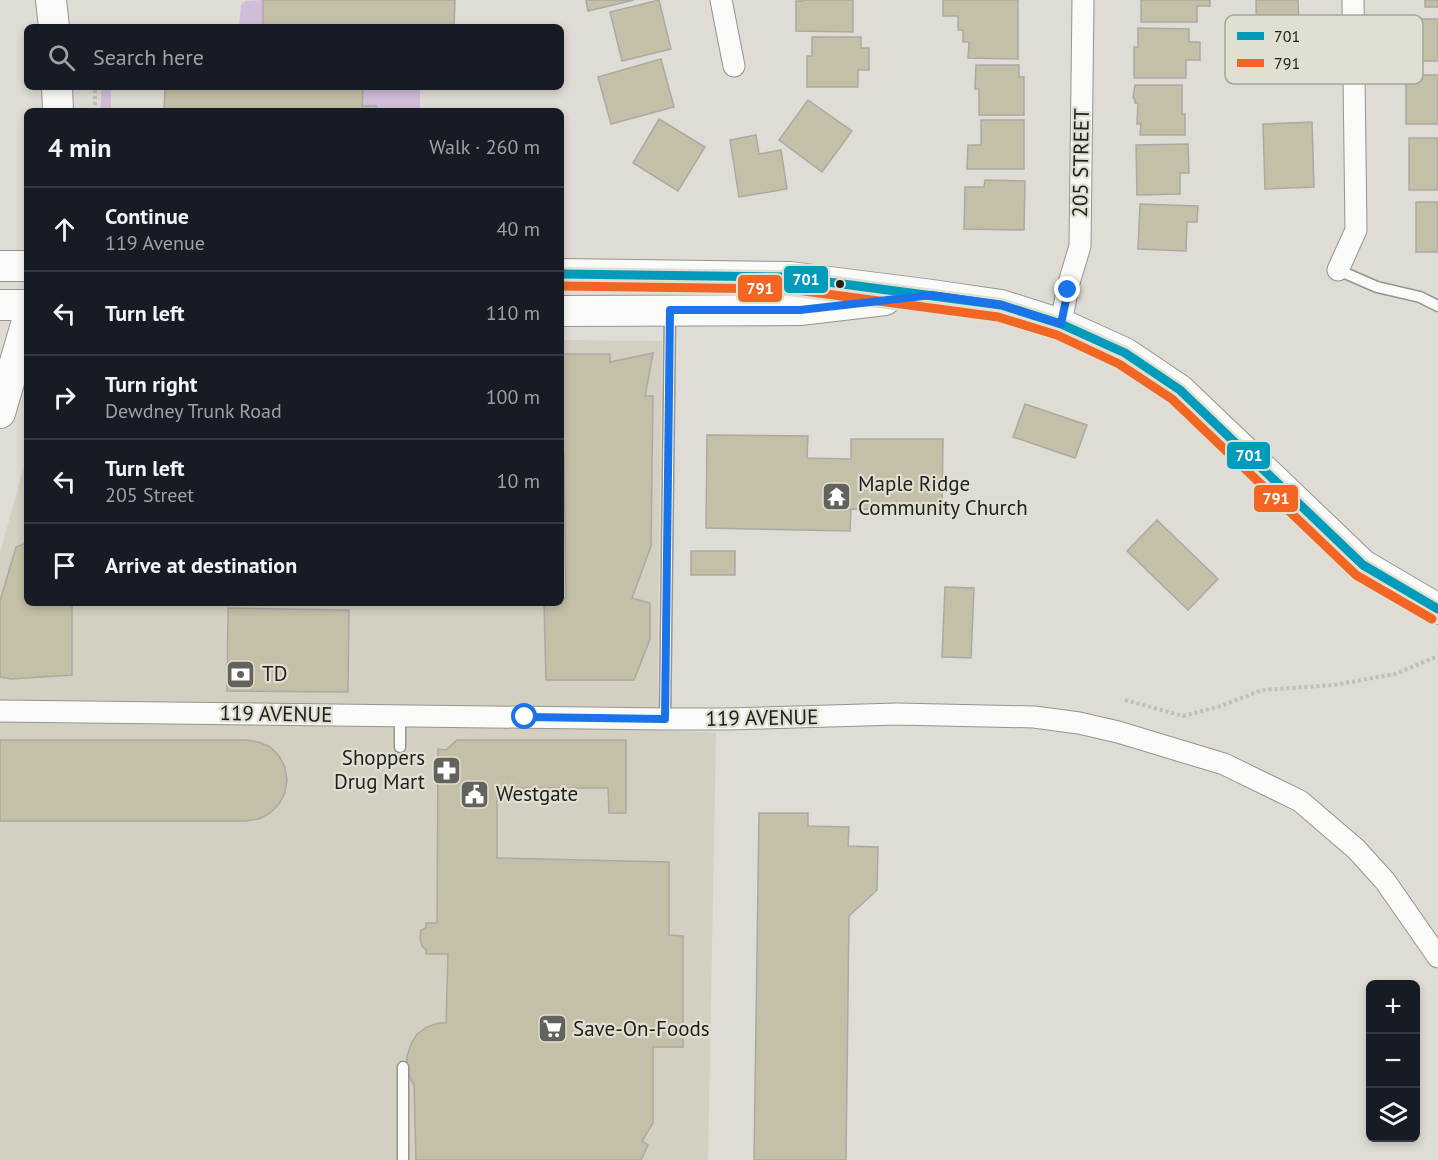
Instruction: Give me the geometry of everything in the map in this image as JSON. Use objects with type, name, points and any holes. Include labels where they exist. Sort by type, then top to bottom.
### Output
[{"type":"main road","points":[[51,0],[54,24]]},
{"type":"main road","points":[[57,90],[58,108]]},
{"type":"main road","points":[[0,266],[24,266]]},
{"type":"main road","points":[[564,274],[790,277],[1001,305],[1061,324],[1125,353],[1180,390],[1363,565],[1438,609]]},
{"type":"main road","points":[[564,311],[800,310],[932,295]]},
{"type":"main road","points":[[0,305],[24,305]]},
{"type":"main road","points":[[0,414],[24,331]]},
{"type":"street","points":[[720,0],[734,66]]},
{"type":"street","name":"205 STREET","points":[[1061,324],[1080,246],[1083,0]]},
{"type":"street","points":[[1353,0],[1353,15]]},
{"type":"street","points":[[1338,270],[1356,230],[1354,84]]},
{"type":"street","name":"119 AVENUE","points":[[0,711],[665,719],[897,714],[1034,717],[1079,723],[1118,732],[1224,764],[1300,801],[1356,849],[1385,881],[1438,957]]},
{"type":"lane","points":[[1338,270],[1377,286],[1420,297],[1438,306]]},
{"type":"lane","points":[[665,719],[670,310]]},
{"type":"lane","points":[[400,716],[400,747]]},
{"type":"lane","points":[[402,1067],[403,1160]]},
{"type":"path","points":[[95,90],[95,108]]},
{"type":"path","points":[[1125,700],[1183,716],[1221,706],[1262,690],[1335,685],[1395,674],[1438,656]]},
{"type":"shaded area","points":[[263,0],[263,24],[239,24],[241,5],[246,1]]},
{"type":"shaded area","points":[[101,90],[111,90],[111,108],[101,108]]},
{"type":"shaded area","points":[[363,90],[420,90],[420,108],[362,106]]},
{"type":"shaded area","points":[[564,340],[662,341],[657,730],[716,733],[708,1160],[0,1160],[0,553],[24,466],[24,606],[564,606]]},
{"type":"building","points":[[263,0],[455,0],[454,24],[263,24]]},
{"type":"building","points":[[586,0],[634,0],[588,11]]},
{"type":"building","points":[[659,0],[671,49],[622,61],[610,12]]},
{"type":"building","points":[[853,0],[853,32],[796,31],[796,1]]},
{"type":"building","points":[[943,0],[1018,0],[1018,59],[968,58],[969,42],[963,42],[963,30],[958,30],[958,16],[943,16]]},
{"type":"building","points":[[1141,0],[1210,0],[1210,6],[1197,6],[1197,22],[1141,22]]},
{"type":"building","points":[[1256,0],[1298,0],[1299,15],[1256,15]]},
{"type":"building","points":[[1425,0],[1438,0],[1438,7],[1425,7]]},
{"type":"building","points":[[1423,19],[1438,19],[1438,61],[1423,61]]},
{"type":"building","points":[[1138,28],[1189,29],[1189,42],[1200,42],[1200,60],[1186,60],[1186,78],[1134,78],[1134,47],[1138,47]]},
{"type":"building","points":[[812,37],[861,37],[861,48],[869,48],[869,70],[858,70],[858,87],[807,87],[807,56],[812,56]]},
{"type":"building","points":[[661,59],[674,107],[611,124],[598,77]]},
{"type":"building","points":[[976,65],[1019,65],[1019,77],[1024,77],[1024,115],[979,115],[979,89],[975,89]]},
{"type":"building","points":[[1423,75],[1438,75],[1438,124],[1406,124],[1406,84],[1423,84]]},
{"type":"building","points":[[1135,85],[1182,85],[1185,135],[1140,135],[1141,124],[1137,124],[1138,103],[1135,103],[1133,97]]},
{"type":"building","points":[[165,90],[363,90],[362,106],[376,106],[376,108],[164,108]]},
{"type":"building","points":[[808,100],[852,131],[822,172],[779,140]]},
{"type":"building","points":[[659,119],[705,147],[678,191],[633,163]]},
{"type":"building","points":[[981,120],[1024,120],[1024,169],[967,169],[968,145],[981,145]]},
{"type":"building","points":[[1312,122],[1314,187],[1265,189],[1263,124]]},
{"type":"building","points":[[756,135],[759,154],[781,150],[787,189],[739,197],[730,140]]},
{"type":"building","points":[[1409,138],[1438,138],[1438,190],[1409,190]]},
{"type":"building","points":[[1188,144],[1189,173],[1180,173],[1180,194],[1137,195],[1136,145]]},
{"type":"building","points":[[985,180],[1025,181],[1024,230],[964,229],[965,187],[984,187]]},
{"type":"building","points":[[1416,202],[1438,202],[1438,252],[1416,252]]},
{"type":"building","points":[[1140,204],[1198,206],[1197,222],[1187,222],[1186,251],[1138,249]]},
{"type":"building","points":[[653,353],[645,396],[653,396],[651,546],[632,598],[650,603],[650,639],[634,680],[546,680],[544,606],[564,606],[564,598],[566,598],[564,354],[610,354],[610,362]]},
{"type":"building","points":[[1025,404],[1087,425],[1075,458],[1013,437]]},
{"type":"building","points":[[707,435],[808,436],[807,458],[851,459],[851,439],[943,439],[942,510],[851,509],[850,531],[706,528]]},
{"type":"building","points":[[1157,520],[1218,579],[1188,610],[1127,551]]},
{"type":"building","points":[[24,544],[24,606],[72,606],[72,675],[11,679],[0,677],[0,601],[16,547]]},
{"type":"building","points":[[691,551],[735,551],[735,575],[691,575]]},
{"type":"building","points":[[945,587],[974,588],[971,658],[942,657]]},
{"type":"building","points":[[228,608],[349,610],[348,692],[227,691]]},
{"type":"building","points":[[0,740],[246,740],[259,742],[270,747],[285,767],[287,780],[285,793],[270,813],[259,819],[246,821],[0,821]]},
{"type":"building","points":[[457,740],[626,740],[626,813],[609,813],[608,788],[497,788],[497,858],[669,862],[669,935],[683,936],[683,1047],[653,1047],[653,1123],[642,1141],[648,1145],[641,1160],[416,1160],[414,1085],[407,1068],[407,1056],[417,1034],[427,1027],[446,1023],[448,954],[426,954],[420,938],[421,930],[426,928],[426,923],[437,923],[438,749],[446,750]]},
{"type":"building","points":[[759,813],[808,813],[808,826],[849,827],[848,846],[878,847],[877,890],[849,916],[846,1160],[754,1160]]},
{"type":"transit line","name":"701","points":[[564,274],[790,277],[1001,305],[1061,324],[1125,353],[1180,390],[1363,565],[1438,609]]},
{"type":"transit line","name":"791","points":[[564,286],[789,289],[998,317],[1057,335],[1119,364],[1172,399],[1356,575],[1432,619]]},
{"type":"place","name":"Maple Ridge Community Church","points":[[837,496]]},
{"type":"place","name":"TD","points":[[241,674]]},
{"type":"place","name":"Shoppers Drug Mart","points":[[446,770]]},
{"type":"place","name":"Westgate","points":[[475,794]]},
{"type":"place","name":"Save-On-Foods","points":[[552,1029]]},
{"type":"route","points":[[525,717],[665,719],[670,310],[800,310],[932,295],[1001,305],[1061,324],[1068,290]]}]
